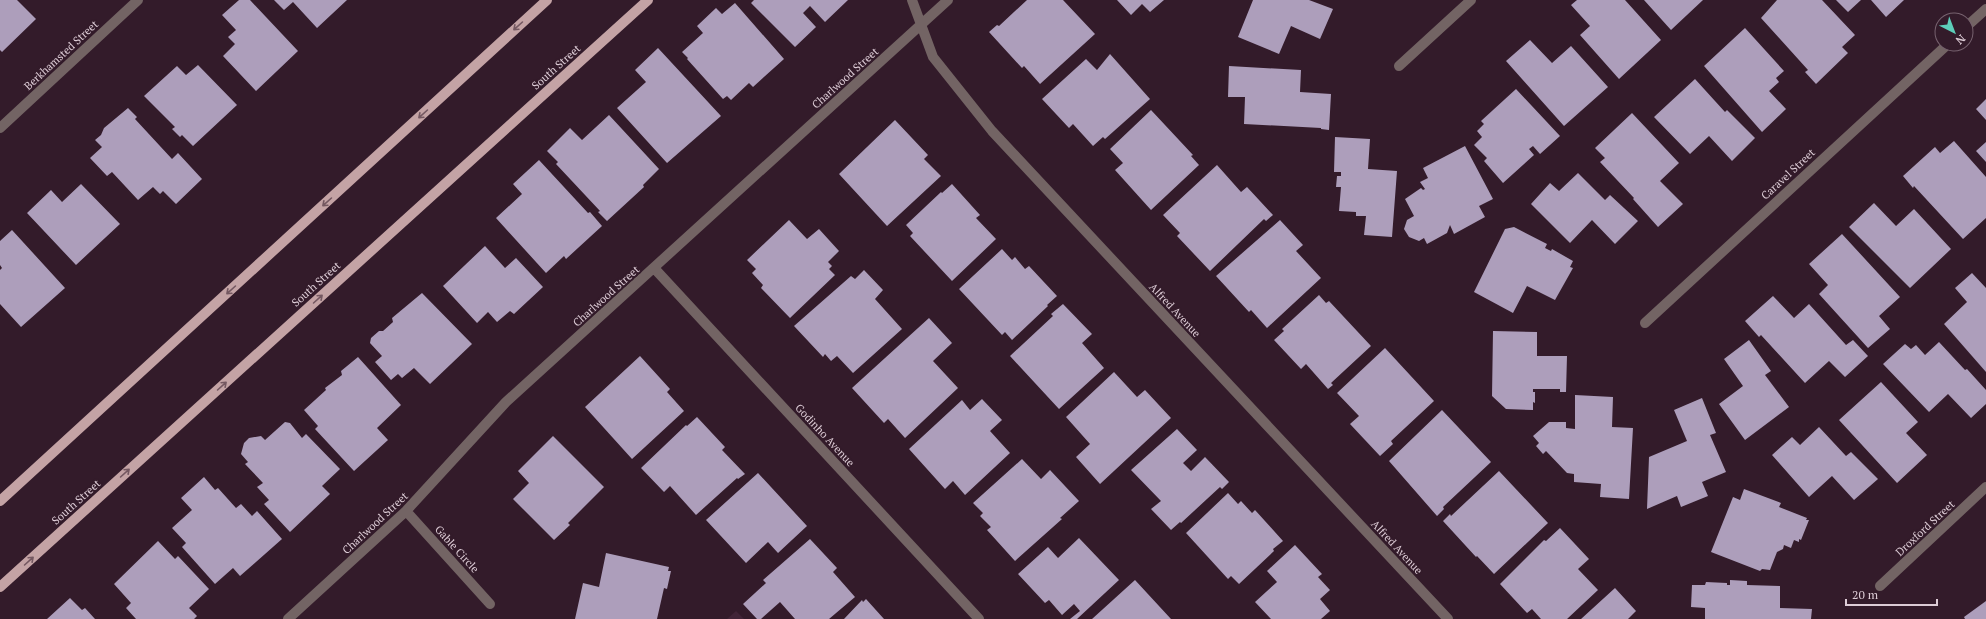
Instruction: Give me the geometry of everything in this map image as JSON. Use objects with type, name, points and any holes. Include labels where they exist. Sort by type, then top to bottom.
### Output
[{"type":"main road","points":[[0,501],[547,0]]},
{"type":"main road","name":"South Street","points":[[0,587],[648,0]]},
{"type":"street","name":"Berkhamsted Street","points":[[0,128],[138,0]]},
{"type":"street","name":"Alfred Avenue","points":[[912,0],[933,57],[992,131],[1448,619]]},
{"type":"street","name":"Charlwood Street","points":[[288,619],[406,511],[506,402],[948,0]]},
{"type":"street","points":[[1398,66],[1471,0]]},
{"type":"street","points":[[1974,20],[1986,9]]},
{"type":"street","name":"Caravel Street","points":[[1645,323],[1939,52]]},
{"type":"street","name":"Godinho Avenue","points":[[654,268],[978,619]]},
{"type":"street","name":"Droxford Street","points":[[1880,586],[1986,487]]},
{"type":"street","name":"Gable Circle","points":[[406,511],[490,604]]},
{"type":"shaded area","points":[[736,611],[744,619],[727,619]]},
{"type":"building","points":[[0,0],[17,0],[36,19],[2,52],[0,50]]},
{"type":"building","points":[[239,0],[250,0],[298,51],[256,91],[223,56],[235,44],[228,37],[236,30],[222,15]]},
{"type":"building","points":[[274,0],[347,0],[317,28],[293,2],[284,10]]},
{"type":"building","points":[[754,0],[848,0],[825,22],[810,6],[803,13],[816,27],[795,47],[751,3]]},
{"type":"building","points":[[1027,0],[1063,0],[1095,34],[1040,84],[1024,66],[1022,68],[989,32],[997,25],[999,26]]},
{"type":"building","points":[[1117,0],[1164,0],[1150,12],[1142,4],[1131,15]]},
{"type":"building","points":[[1253,0],[1309,0],[1333,9],[1320,39],[1291,26],[1279,54],[1238,37]]},
{"type":"building","points":[[1577,0],[1625,0],[1661,40],[1619,79],[1580,35],[1590,26],[1571,5]]},
{"type":"building","points":[[1644,0],[1703,0],[1671,30]]},
{"type":"building","points":[[1777,0],[1822,0],[1855,35],[1842,47],[1848,53],[1816,84],[1805,72],[1808,70],[1761,18]]},
{"type":"building","points":[[1836,0],[1861,0],[1848,12]]},
{"type":"building","points":[[1871,0],[1904,0],[1886,17]]},
{"type":"building","points":[[735,3],[784,59],[753,87],[749,83],[731,100],[727,96],[723,99],[682,52],[703,33],[697,26],[716,8],[722,14]]},
{"type":"building","points":[[1745,28],[1784,71],[1776,78],[1779,82],[1769,91],[1786,109],[1762,132],[1704,66]]},
{"type":"building","points":[[1530,40],[1552,63],[1571,46],[1608,87],[1564,126],[1506,61]]},
{"type":"building","points":[[658,48],[721,116],[667,163],[617,108],[646,82],[635,70]]},
{"type":"building","points":[[1110,54],[1150,99],[1105,139],[1103,137],[1093,146],[1073,124],[1069,128],[1042,99],[1086,59],[1097,70]]},
{"type":"building","points":[[198,65],[237,105],[193,146],[182,135],[180,137],[172,129],[175,127],[144,96],[177,66],[186,75]]},
{"type":"building","points":[[1229,66],[1301,70],[1300,92],[1331,94],[1329,130],[1321,128],[1244,124],[1245,97],[1228,97]]},
{"type":"building","points":[[1695,79],[1725,112],[1727,110],[1755,138],[1732,161],[1709,136],[1690,154],[1654,117]]},
{"type":"building","points":[[1516,89],[1560,136],[1540,154],[1533,146],[1529,149],[1534,155],[1503,183],[1484,161],[1487,158],[1474,145],[1482,137],[1477,131],[1484,124],[1481,121]]},
{"type":"building","points":[[1986,99],[1986,120],[1976,109]]},
{"type":"building","points":[[128,108],[137,117],[135,119],[172,159],[178,153],[202,179],[176,204],[163,191],[160,194],[153,187],[138,200],[112,172],[107,176],[90,158],[102,147],[95,140],[101,135],[104,128]]},
{"type":"building","points":[[1151,110],[1193,155],[1191,156],[1199,165],[1151,210],[1115,170],[1123,163],[1110,149]]},
{"type":"building","points":[[1632,113],[1679,163],[1660,181],[1683,204],[1658,227],[1633,199],[1634,198],[1600,162],[1605,158],[1595,148]]},
{"type":"building","points":[[609,115],[659,169],[643,185],[644,187],[607,221],[598,212],[600,211],[556,164],[558,162],[547,151],[570,128],[582,140]]},
{"type":"building","points":[[895,120],[928,155],[924,159],[941,176],[887,226],[839,174]]},
{"type":"building","points":[[1335,137],[1370,139],[1368,169],[1397,171],[1392,237],[1364,235],[1366,216],[1356,216],[1356,212],[1339,211],[1341,187],[1336,187],[1337,176],[1341,176],[1341,172],[1334,172]]},
{"type":"building","points":[[1954,141],[1986,177],[1986,218],[1963,239],[1903,176],[1935,147],[1940,153]]},
{"type":"building","points":[[1986,142],[1986,162],[1976,151]]},
{"type":"building","points":[[1465,146],[1493,199],[1479,206],[1485,217],[1454,234],[1450,225],[1447,233],[1427,244],[1424,238],[1419,241],[1409,237],[1404,229],[1407,220],[1414,216],[1405,199],[1421,188],[1423,190],[1425,189],[1420,182],[1428,178],[1423,168]]},
{"type":"building","points":[[539,160],[602,226],[566,259],[564,256],[546,273],[496,218],[522,194],[513,184]]},
{"type":"building","points":[[1217,165],[1241,192],[1247,187],[1273,215],[1266,221],[1264,219],[1210,271],[1177,236],[1180,233],[1163,215]]},
{"type":"building","points":[[1578,173],[1605,200],[1610,195],[1638,221],[1615,244],[1592,220],[1570,243],[1531,204],[1550,183],[1559,191]]},
{"type":"building","points":[[81,184],[120,224],[76,265],[27,213],[51,190],[62,202]]},
{"type":"building","points":[[952,184],[980,215],[976,218],[996,239],[952,281],[910,236],[913,233],[906,225],[941,192],[942,193]]},
{"type":"building","points":[[1874,203],[1896,226],[1914,209],[1951,249],[1910,288],[1849,227]]},
{"type":"building","points":[[789,220],[807,239],[819,229],[839,251],[828,262],[832,266],[829,269],[835,275],[790,318],[761,288],[763,285],[752,273],[756,269],[747,260]]},
{"type":"building","points":[[1280,220],[1303,245],[1296,251],[1321,278],[1267,328],[1251,310],[1249,312],[1216,276]]},
{"type":"building","points":[[1514,227],[1547,244],[1545,248],[1551,251],[1552,249],[1573,261],[1570,267],[1573,268],[1555,300],[1527,286],[1513,313],[1474,292],[1505,229]]},
{"type":"building","points":[[12,230],[65,288],[21,327],[0,304],[0,270],[2,268],[0,265],[0,241]]},
{"type":"building","points":[[1842,234],[1900,297],[1879,316],[1890,329],[1868,348],[1819,294],[1828,285],[1809,264]]},
{"type":"building","points":[[485,246],[505,268],[516,258],[543,287],[514,314],[510,311],[497,322],[488,312],[477,323],[443,286]]},
{"type":"building","points":[[1002,249],[1012,260],[1015,257],[1025,269],[1029,266],[1057,296],[1012,340],[1005,332],[1002,335],[959,289]]},
{"type":"building","points":[[864,270],[883,290],[875,299],[902,329],[853,373],[837,356],[831,361],[825,354],[823,357],[794,326],[851,276],[855,279]]},
{"type":"building","points":[[1972,273],[1986,288],[1986,372],[1944,324],[1967,302],[1955,288]]},
{"type":"building","points":[[422,293],[472,344],[430,384],[414,368],[402,378],[398,374],[391,380],[375,362],[382,356],[370,343],[371,338],[379,331],[383,331],[393,322],[392,318]]},
{"type":"building","points":[[1319,295],[1326,303],[1329,301],[1371,346],[1331,383],[1333,385],[1328,389],[1306,364],[1301,369],[1274,340],[1284,331],[1282,329]]},
{"type":"building","points":[[1773,296],[1794,318],[1809,304],[1846,345],[1853,340],[1868,356],[1845,377],[1829,361],[1805,383],[1761,335],[1759,337],[1745,321]]},
{"type":"building","points":[[1063,304],[1092,334],[1082,343],[1104,368],[1059,409],[1010,356],[1053,316],[1051,314]]},
{"type":"building","points":[[929,318],[952,343],[933,361],[958,388],[905,438],[888,419],[884,423],[852,388]]},
{"type":"building","points":[[1493,331],[1537,332],[1537,356],[1567,356],[1566,392],[1560,392],[1560,389],[1533,389],[1533,392],[1535,392],[1535,403],[1533,402],[1533,410],[1506,409],[1492,396]]},
{"type":"building","points":[[1749,340],[1771,371],[1765,375],[1789,407],[1745,440],[1719,404],[1743,386],[1724,359]]},
{"type":"building","points":[[1939,342],[1986,390],[1986,404],[1971,418],[1948,394],[1929,412],[1883,364],[1905,344],[1911,349],[1916,345],[1925,355]]},
{"type":"building","points":[[1385,348],[1434,401],[1391,441],[1393,444],[1380,456],[1350,424],[1359,416],[1337,393]]},
{"type":"building","points":[[640,356],[670,389],[667,392],[684,411],[632,459],[585,407]]},
{"type":"building","points":[[358,357],[401,405],[377,428],[388,440],[354,471],[315,429],[318,426],[304,410],[326,390],[325,388],[342,375],[341,371]]},
{"type":"building","points":[[1114,372],[1137,397],[1145,390],[1171,418],[1100,484],[1076,457],[1090,444],[1066,417]]},
{"type":"building","points":[[1881,382],[1918,422],[1906,433],[1927,455],[1897,483],[1839,420]]},
{"type":"building","points":[[1575,395],[1613,397],[1612,427],[1633,428],[1629,499],[1600,497],[1601,484],[1574,482],[1574,474],[1567,473],[1546,451],[1543,454],[1536,446],[1539,443],[1533,436],[1549,422],[1566,422],[1566,428],[1575,429]]},
{"type":"building","points":[[1702,398],[1716,433],[1710,435],[1726,472],[1702,482],[1708,496],[1681,507],[1677,496],[1647,509],[1649,457],[1687,441],[1674,410]]},
{"type":"building","points":[[982,399],[1002,420],[990,431],[1010,453],[965,495],[953,481],[945,489],[909,449],[962,400],[970,410]]},
{"type":"building","points":[[1442,410],[1491,462],[1443,507],[1444,509],[1437,516],[1389,461]]},
{"type":"building","points":[[697,417],[725,447],[722,450],[745,474],[738,479],[737,478],[696,515],[670,486],[664,492],[641,468],[686,425],[687,426]]},
{"type":"building","points":[[285,422],[290,423],[302,438],[306,434],[340,469],[322,486],[330,494],[290,532],[264,504],[269,500],[257,487],[263,483],[245,464],[248,462],[241,454],[244,443],[249,438],[261,436],[265,440]]},
{"type":"building","points":[[1819,427],[1846,456],[1851,452],[1878,479],[1854,500],[1832,476],[1809,497],[1772,455],[1792,437],[1800,445]]},
{"type":"building","points":[[1177,429],[1197,450],[1183,463],[1191,471],[1205,457],[1229,482],[1222,489],[1220,487],[1181,523],[1180,522],[1171,530],[1151,509],[1161,501],[1131,470]]},
{"type":"building","points":[[553,436],[604,487],[568,523],[570,525],[554,540],[513,499],[529,483],[518,471]]},
{"type":"building","points":[[1022,459],[1041,479],[1050,470],[1079,501],[1060,518],[1062,519],[1015,561],[987,530],[991,527],[980,516],[983,513],[973,503]]},
{"type":"building","points":[[1499,471],[1548,523],[1494,574],[1443,521],[1450,514],[1451,516]]},
{"type":"building","points":[[758,473],[807,526],[778,553],[768,542],[746,563],[706,520]]},
{"type":"building","points":[[204,477],[215,490],[218,488],[236,508],[241,504],[252,516],[257,511],[282,539],[240,576],[233,568],[215,584],[182,547],[186,543],[172,528],[192,510],[181,498]]},
{"type":"building","points":[[1744,489],[1781,503],[1779,507],[1809,520],[1801,540],[1799,539],[1799,542],[1794,540],[1791,548],[1784,545],[1783,549],[1777,552],[1770,570],[1762,569],[1760,571],[1711,552],[1733,497],[1740,500]]},
{"type":"building","points":[[1228,493],[1238,504],[1241,501],[1252,513],[1255,510],[1283,541],[1273,549],[1274,551],[1239,584],[1231,576],[1228,579],[1186,533]]},
{"type":"building","points":[[1560,528],[1589,559],[1578,569],[1598,590],[1567,619],[1541,619],[1532,609],[1527,613],[1500,584],[1544,540],[1546,541]]},
{"type":"building","points":[[1079,538],[1119,580],[1077,619],[1070,619],[1080,611],[1074,604],[1062,615],[1049,600],[1045,603],[1018,574],[1048,547],[1058,558]]},
{"type":"building","points":[[810,539],[837,568],[833,572],[855,597],[829,619],[795,619],[780,602],[761,619],[757,619],[743,604],[766,583],[763,580]]},
{"type":"building","points":[[158,541],[175,559],[178,556],[209,589],[189,608],[197,616],[194,619],[136,619],[126,608],[131,603],[114,584]]},
{"type":"building","points":[[1295,545],[1322,574],[1318,577],[1330,590],[1320,599],[1330,611],[1321,619],[1271,619],[1255,602],[1277,582],[1267,571]]},
{"type":"building","points":[[606,553],[669,567],[668,571],[671,571],[667,589],[664,588],[657,619],[575,619],[583,583],[599,587]]},
{"type":"building","points":[[1135,580],[1171,619],[1092,619]]},
{"type":"building","points":[[1730,580],[1747,581],[1747,585],[1780,586],[1780,608],[1812,609],[1811,619],[1705,619],[1705,608],[1691,607],[1692,585],[1705,585],[1706,582],[1727,583],[1727,585],[1730,585]]},
{"type":"building","points":[[1615,588],[1636,611],[1628,619],[1581,619]]},
{"type":"building","points":[[70,598],[82,610],[85,608],[95,619],[47,619]]},
{"type":"building","points":[[866,599],[884,619],[844,619],[862,600],[863,602]]},
{"type":"building","points":[[1986,601],[1986,619],[1965,619],[1964,617]]}]
